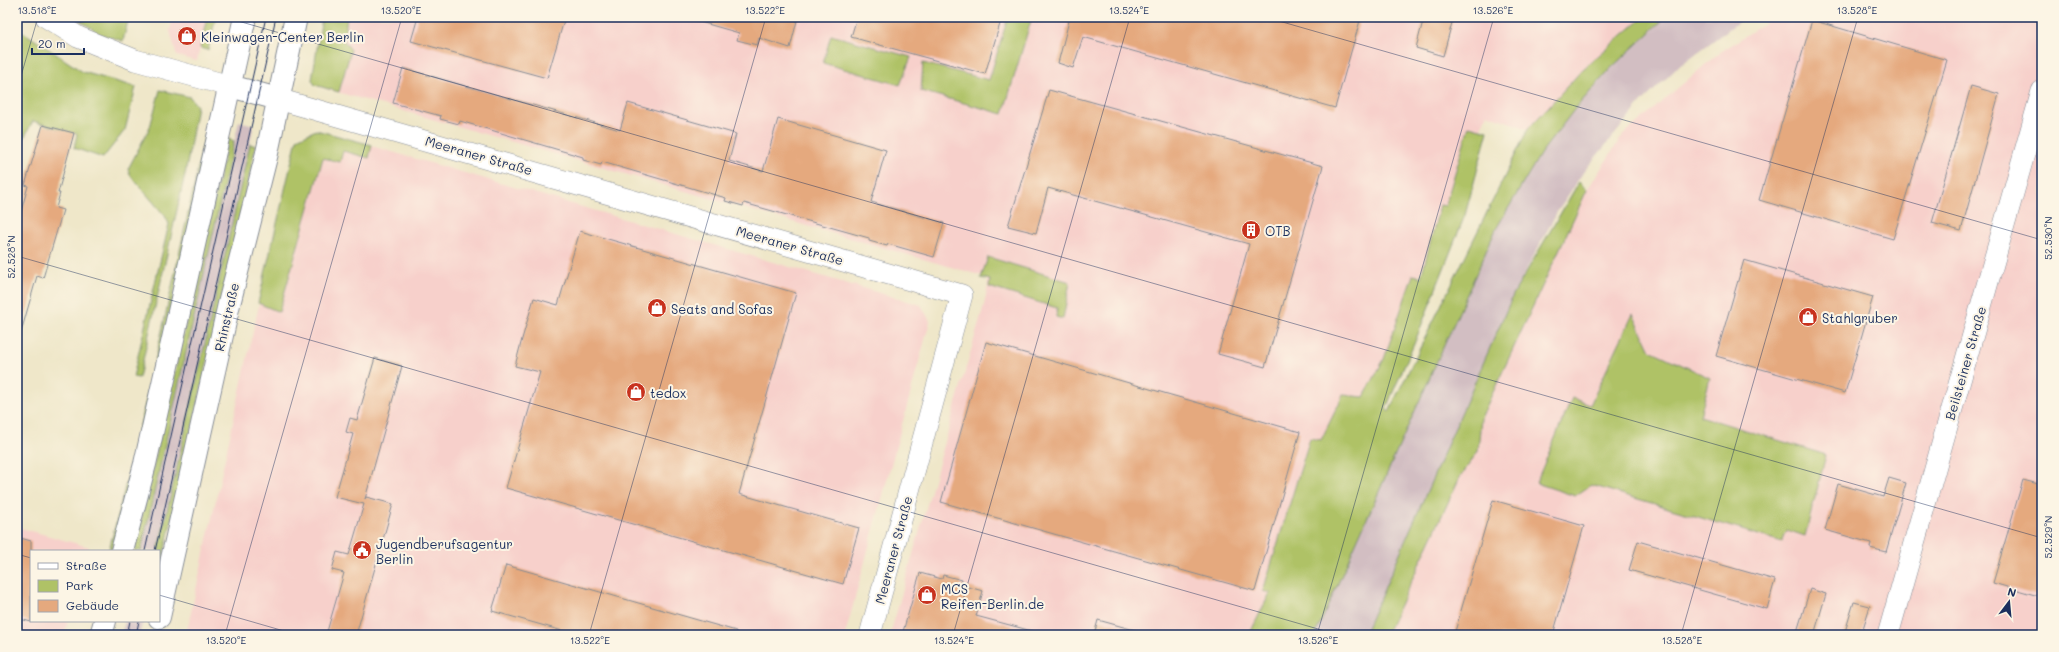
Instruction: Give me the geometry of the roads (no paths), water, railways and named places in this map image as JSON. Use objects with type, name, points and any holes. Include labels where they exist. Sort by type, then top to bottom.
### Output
[{"type":"main road","points":[[122,550],[145,464],[245,17]]},
{"type":"main road","name":"Rhinstraße","points":[[160,613],[229,304],[267,153],[296,17]]},
{"type":"main road","points":[[230,86],[278,99]]},
{"type":"main road","points":[[101,635],[104,622]]},
{"type":"main road","points":[[155,635],[158,622]]},
{"type":"street","points":[[46,17],[78,37],[128,58],[230,86]]},
{"type":"street","name":"Beilsteiner Straße","points":[[1888,635],[2042,91]]},
{"type":"street","name":"Meeraner Straße","points":[[278,99],[962,295],[870,635]]},
{"type":"tram line","points":[[145,550],[266,17]]},
{"type":"tram line","points":[[155,550],[276,17]]},
{"type":"tram line","points":[[127,635],[130,622]]},
{"type":"tram line","points":[[136,635],[139,622]]},
{"type":"place","name":"Kleinwagen-Center Berlin","points":[[187,36]]},
{"type":"place","name":"OTB","points":[[1251,230]]},
{"type":"place","name":"Seats and Sofas","points":[[657,308]]},
{"type":"place","name":"Stahlgruber","points":[[1808,317]]},
{"type":"place","name":"tedox","points":[[636,392]]},
{"type":"place","name":"Jugendberufsagentur Berlin","points":[[362,550]]},
{"type":"place","name":"MCS Reifen-Berlin.de","points":[[927,595]]}]
